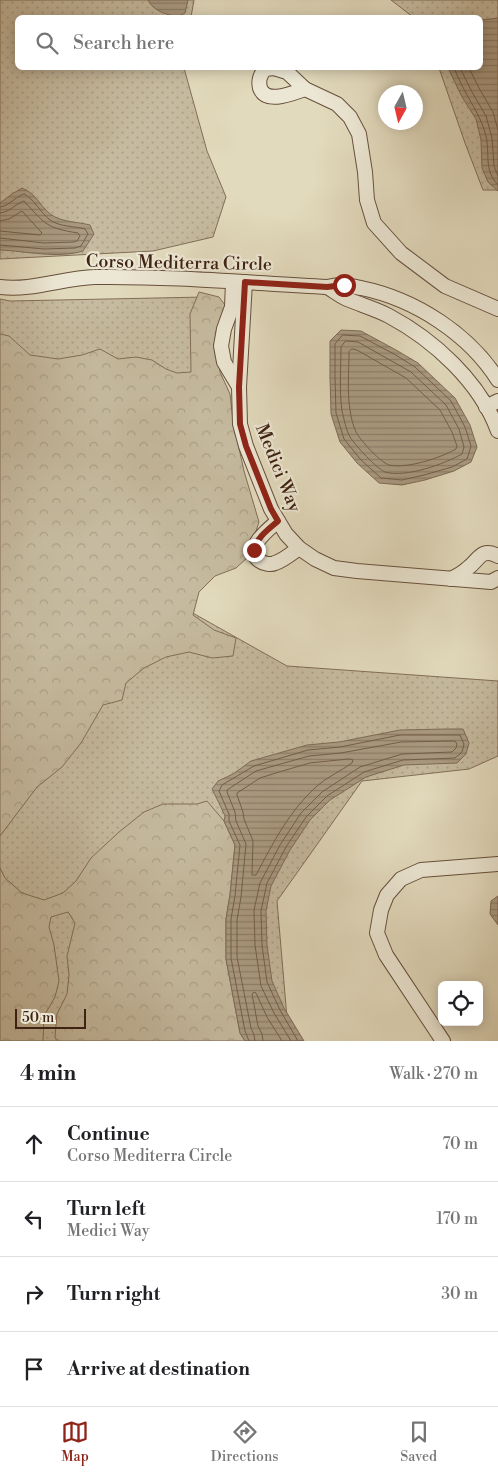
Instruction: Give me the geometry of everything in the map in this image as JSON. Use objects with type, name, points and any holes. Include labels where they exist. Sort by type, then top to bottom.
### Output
[{"type":"street","points":[[264,70],[259,82],[261,91],[270,97],[279,97],[305,89]]},
{"type":"street","points":[[280,70],[287,72],[305,89],[337,104],[350,117],[359,134],[367,200],[374,224],[401,253],[445,286],[498,309]]},
{"type":"street","name":"Corso Mediterra Circle","points":[[0,287],[28,287],[92,277],[327,287],[344,285],[373,290],[400,300],[430,315],[464,340],[490,367],[498,380]]},
{"type":"street","name":"Medici Way","points":[[239,282],[231,312],[224,327],[221,346],[224,361],[239,387]]},
{"type":"street","name":"Medici Way","points":[[239,282],[242,329],[239,387],[240,424],[246,446],[271,509],[286,534],[299,548],[315,559],[334,568],[491,582],[498,578]]},
{"type":"street","name":"Corso Mediterra Circle","points":[[327,287],[345,298],[388,316],[414,330],[435,346],[467,379],[482,398],[492,404],[498,431]]},
{"type":"street","points":[[224,327],[242,329]]},
{"type":"street","points":[[224,361],[240,362]]},
{"type":"street","points":[[278,521],[255,544],[256,557],[262,562],[274,564],[299,548]]},
{"type":"street","points":[[451,579],[467,570],[483,553],[489,552],[498,556]]},
{"type":"street","points":[[443,1041],[386,955],[377,933],[381,910],[387,895],[401,880],[421,870],[498,864]]},
{"type":"green space","points":[[0,0],[194,0],[191,15],[15,15],[15,70],[185,70],[207,151],[226,197],[213,237],[153,251],[0,259]]},
{"type":"green space","points":[[391,0],[498,0],[498,190],[483,190],[440,70],[483,70],[483,15],[410,15]]},
{"type":"green space","points":[[199,292],[219,297],[225,305],[217,343],[220,372],[230,394],[233,421],[244,471],[259,522],[247,558],[236,568],[215,576],[199,592],[193,615],[214,630],[236,638],[233,656],[212,658],[189,652],[166,657],[144,668],[126,683],[122,700],[103,705],[81,743],[62,767],[37,787],[0,836],[0,334],[9,336],[30,355],[58,359],[82,355],[100,349],[118,359],[136,357],[152,360],[166,369],[177,373],[191,372],[190,314]]},
{"type":"green space","points":[[205,297],[166,598],[287,666],[498,681],[498,756],[469,769],[362,781],[277,901],[289,1041],[0,1041],[0,299],[10,301]]},
{"type":"green space","points":[[207,801],[224,821],[235,845],[226,919],[226,959],[240,1033],[245,1041],[57,1041],[55,1037],[57,1014],[67,994],[69,975],[67,956],[75,923],[68,912],[51,917],[49,927],[54,945],[59,981],[55,997],[44,1016],[43,1041],[0,1041],[0,868],[5,878],[22,893],[44,900],[63,893],[76,881],[91,858],[144,812],[163,804],[197,804]]},
{"type":"water","points":[[148,0],[188,0],[185,13],[181,15],[164,13],[150,4]]},
{"type":"water","points":[[498,18],[498,191],[488,182],[482,168],[481,140],[476,119],[462,97],[449,70],[483,70],[483,20]]},
{"type":"water","points":[[22,188],[32,194],[55,217],[90,225],[94,234],[83,251],[52,254],[0,250],[0,203]]},
{"type":"water","points":[[341,330],[361,331],[418,363],[455,398],[470,425],[477,447],[471,462],[454,471],[402,485],[379,483],[357,463],[340,442],[331,414],[330,341]]},
{"type":"water","points":[[463,729],[469,743],[466,754],[457,763],[404,765],[366,777],[330,800],[310,820],[290,850],[271,886],[266,911],[267,945],[272,981],[284,1008],[304,1041],[245,1041],[240,1033],[226,959],[226,919],[235,845],[224,821],[225,816],[212,789],[218,781],[233,774],[251,761],[307,745],[339,742],[400,730]]},
{"type":"water","points":[[498,896],[498,925],[490,914],[491,901]]},
{"type":"route","points":[[254,550],[255,544],[278,521],[271,509],[246,446],[240,424],[238,408],[245,282],[327,287],[344,285]]}]
